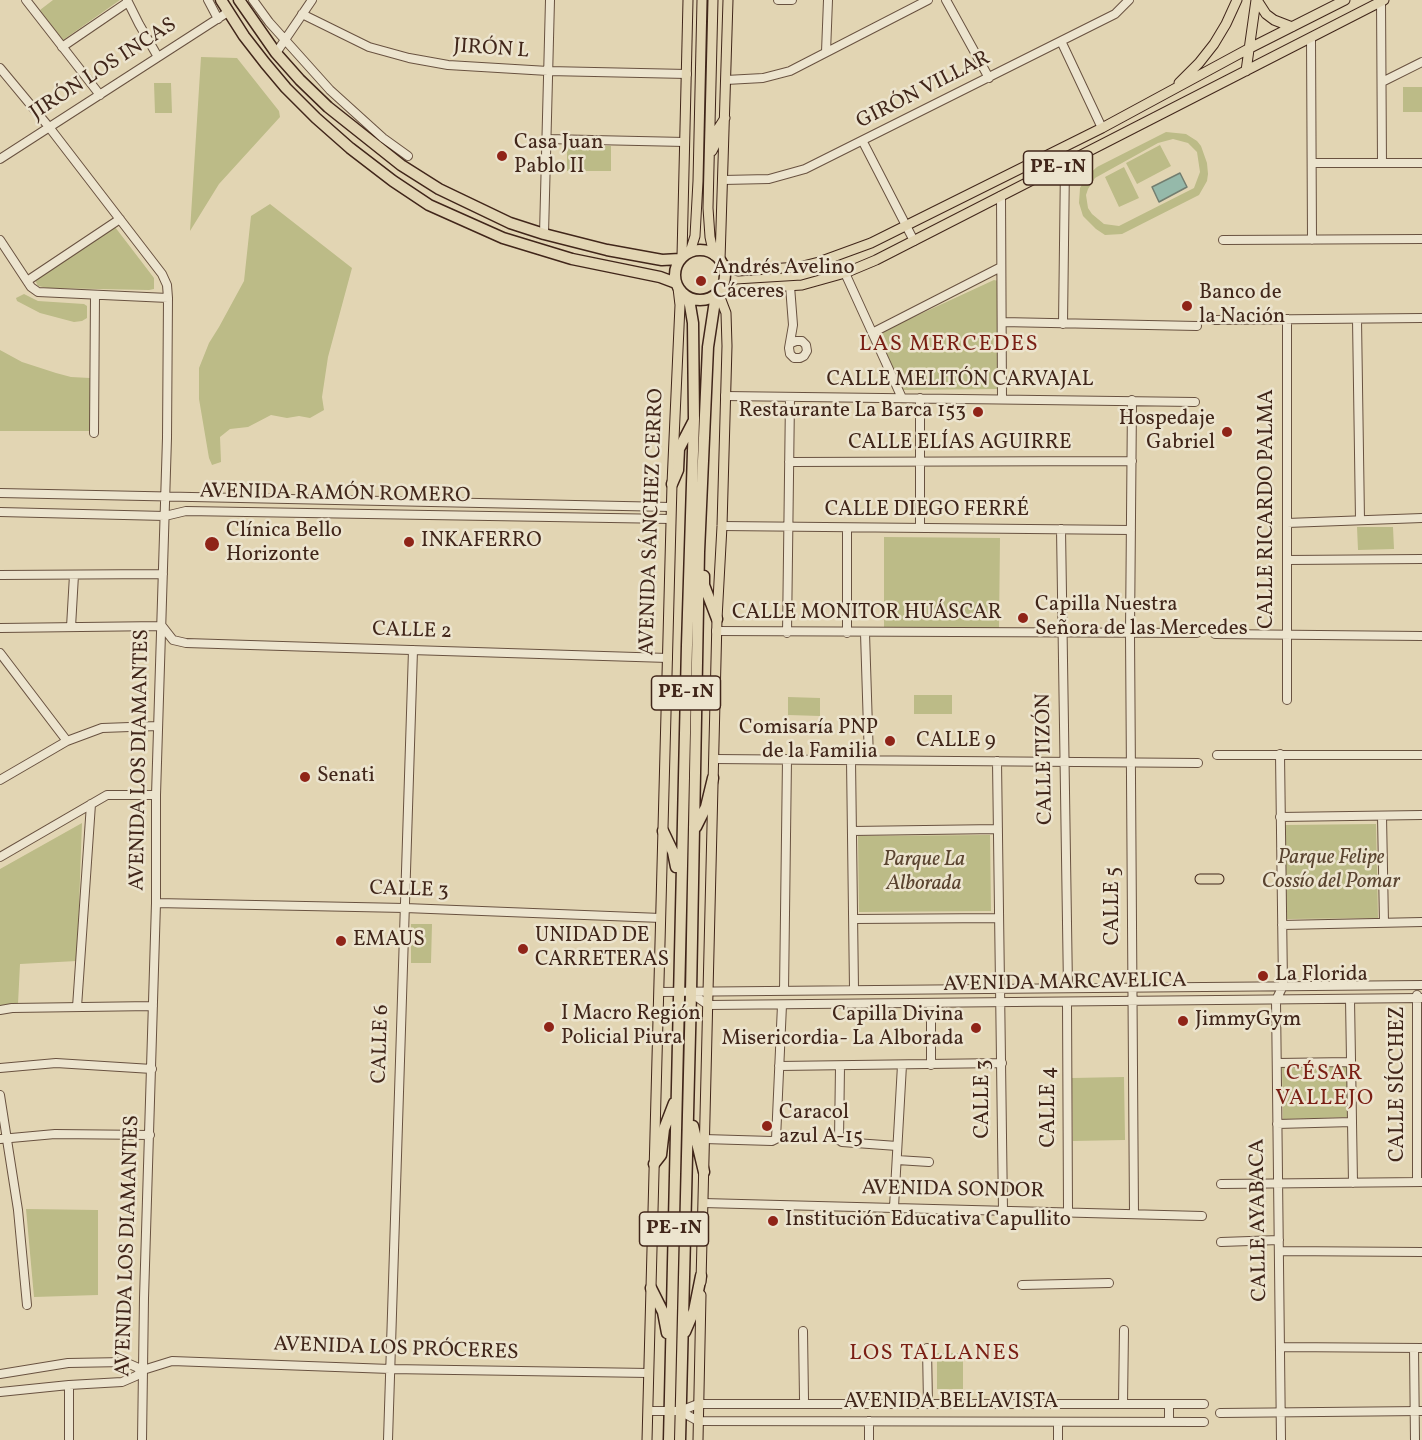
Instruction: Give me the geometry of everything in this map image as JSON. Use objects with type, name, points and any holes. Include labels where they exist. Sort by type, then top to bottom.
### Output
[{"type":"highway","points":[[221,0],[223,15],[286,88],[316,118],[350,148],[429,205],[503,238],[572,259],[660,277],[680,289]]},
{"type":"highway","points":[[239,0],[276,53],[328,107],[439,189],[478,210],[544,234],[607,250],[662,260],[684,256]]},
{"type":"highway","points":[[265,63],[276,53]]},
{"type":"highway","points":[[393,181],[404,161]]},
{"type":"highway","points":[[604,265],[607,250]]},
{"type":"highway","name":"PE-1N","points":[[702,250],[719,260],[725,275],[718,292],[704,300],[694,300],[680,289],[675,270],[684,256],[702,250]]},
{"type":"highway","name":"AVENIDA SÁNCHEZ CERRO","points":[[669,1440],[675,1411],[682,1338],[688,1106],[681,891],[694,419],[693,323],[690,305],[680,289]]},
{"type":"highway","name":"AVENIDA SÁNCHEZ CERRO","points":[[680,1440],[675,1411],[671,1353],[678,1092],[686,993],[694,830],[699,552],[708,347],[718,292]]},
{"type":"highway","points":[[672,484],[678,470],[679,449],[694,419]]},
{"type":"highway","points":[[699,552],[704,563],[704,585],[717,619]]},
{"type":"highway","points":[[694,830],[706,807],[713,778]]},
{"type":"highway","points":[[663,831],[675,858],[681,891]]},
{"type":"highway","points":[[654,1164],[661,1155],[664,1130],[678,1092]]},
{"type":"highway","points":[[688,1106],[704,1172]]},
{"type":"highway","points":[[682,1338],[694,1311],[701,1276]]},
{"type":"highway","points":[[651,1288],[663,1312],[671,1353]]},
{"type":"main road","points":[[684,256],[688,0]]},
{"type":"main road","points":[[684,256],[695,236],[702,0]]},
{"type":"main road","points":[[713,0],[708,208],[710,237],[719,260]]},
{"type":"main road","points":[[719,260],[728,0]]},
{"type":"main road","points":[[1163,95],[1190,72],[1214,44],[1237,0]]},
{"type":"main road","points":[[1257,0],[1266,14],[1292,27]]},
{"type":"main road","points":[[1245,71],[1257,0]]},
{"type":"main road","name":"PE-1N","points":[[719,260],[738,272],[799,267],[842,254],[907,227],[1102,128],[1334,3],[1346,0]]},
{"type":"main road","name":"PE-1N","points":[[718,292],[790,286],[845,273],[914,241],[1382,0]]},
{"type":"main road","points":[[709,156],[718,139],[718,129],[725,118]]},
{"type":"main road","points":[[685,161],[698,181]]},
{"type":"main road","name":"AVENIDA SÁNCHEZ CERRO","points":[[647,1440],[671,507],[680,289]]},
{"type":"main road","points":[[698,1440],[716,632],[722,526],[725,396],[726,314],[718,292]]},
{"type":"main road","points":[[1200,879],[1219,879]]},
{"type":"street","points":[[26,0],[100,95]]},
{"type":"street","points":[[208,0],[223,15]]},
{"type":"street","points":[[253,0],[330,90],[383,138],[404,161]]},
{"type":"street","points":[[276,53],[312,0]]},
{"type":"street","points":[[544,234],[550,0]]},
{"type":"street","points":[[778,0],[792,0]]},
{"type":"street","points":[[826,52],[828,0]]},
{"type":"street","points":[[726,80],[777,76],[928,0]]},
{"type":"street","points":[[946,0],[989,78]]},
{"type":"street","name":"GIRÓN VILLAR","points":[[723,180],[769,179],[805,169],[1115,14],[1129,0]]},
{"type":"street","points":[[1382,0],[1382,163]]},
{"type":"street","points":[[62,47],[128,1],[158,57]]},
{"type":"street","name":"JIRÓN L","points":[[302,14],[369,47],[409,58],[448,65],[548,71],[687,74]]},
{"type":"street","name":"JIRÓN LOS INCAS","points":[[0,159],[47,124],[100,95],[223,15]]},
{"type":"street","points":[[1311,38],[1312,240]]},
{"type":"street","points":[[1061,41],[1102,128]]},
{"type":"street","points":[[1382,82],[1422,62]]},
{"type":"street","points":[[0,68],[47,124]]},
{"type":"street","name":"AVENIDA LOS DIAMANTES","points":[[47,124],[162,274],[167,285],[168,298],[166,498],[156,795],[156,903],[142,1440]]},
{"type":"street","points":[[546,139],[685,142]]},
{"type":"street","points":[[863,142],[914,241]]},
{"type":"street","points":[[1313,163],[1422,163]]},
{"type":"street","points":[[1063,324],[1065,164]]},
{"type":"street","points":[[1001,196],[1002,399]]},
{"type":"street","points":[[27,281],[120,219]]},
{"type":"street","points":[[1223,240],[1422,239]]},
{"type":"street","points":[[0,240],[31,287],[38,292],[168,298]]},
{"type":"street","points":[[872,333],[1001,267]]},
{"type":"street","points":[[845,273],[902,398]]},
{"type":"street","points":[[790,286],[793,325],[791,343]]},
{"type":"street","points":[[94,295],[94,433]]},
{"type":"street","points":[[1214,320],[1422,318]]},
{"type":"street","name":"CALLE RICARDO PALMA","points":[[1287,319],[1287,700]]},
{"type":"street","points":[[1357,319],[1360,520]]},
{"type":"street","points":[[1002,322],[1197,326]]},
{"type":"street","name":"CALLE MELITÓN CARVAJAL","points":[[725,396],[1195,402]]},
{"type":"street","points":[[788,633],[790,398]]},
{"type":"street","points":[[920,398],[920,528]]},
{"type":"street","name":"CALLE 5","points":[[1132,400],[1130,633],[1134,1214]]},
{"type":"street","name":"CALLE ELÍAS AGUIRRE","points":[[789,462],[1132,461]]},
{"type":"street","name":"AVENIDA RAMÓN ROMERO","points":[[0,493],[671,507]]},
{"type":"street","points":[[310,501],[310,513]]},
{"type":"street","points":[[331,501],[332,513]]},
{"type":"street","name":"AVENIDA RAMÓN ROMERO","points":[[0,512],[165,516],[186,511],[671,519]]},
{"type":"street","points":[[1287,523],[1422,518]]},
{"type":"street","name":"CALLE DIEGO FERRÉ","points":[[722,526],[1131,530]]},
{"type":"street","points":[[847,528],[847,633]]},
{"type":"street","name":"CALLE TIZÓN","points":[[1062,530],[1068,988]]},
{"type":"street","points":[[1287,560],[1422,559]]},
{"type":"street","points":[[0,575],[163,574]]},
{"type":"street","points":[[71,627],[74,575]]},
{"type":"street","points":[[0,628],[162,626]]},
{"type":"street","name":"CALLE 2","points":[[162,626],[173,640],[186,643],[668,658]]},
{"type":"street","name":"CALLE MONITOR HUÁSCAR","points":[[716,632],[1197,633]]},
{"type":"street","points":[[865,633],[869,760]]},
{"type":"street","points":[[1215,634],[1422,636]]},
{"type":"street","name":"CALLE 6","points":[[388,1440],[413,650]]},
{"type":"street","points":[[0,653],[67,741]]},
{"type":"street","points":[[0,780],[67,741],[112,726],[158,726]]},
{"type":"street","points":[[1276,1000],[1283,986],[1280,754]]},
{"type":"street","points":[[1217,755],[1422,755]]},
{"type":"street","name":"CALLE 9","points":[[714,759],[1198,762]]},
{"type":"street","points":[[784,991],[787,759]]},
{"type":"street","points":[[851,760],[854,989]]},
{"type":"street","points":[[997,761],[1000,988]]},
{"type":"street","points":[[0,857],[107,795],[156,795]]},
{"type":"street","points":[[77,1007],[91,804]]},
{"type":"street","points":[[1280,817],[1422,815]]},
{"type":"street","points":[[1382,816],[1384,923]]},
{"type":"street","points":[[852,831],[998,829]]},
{"type":"street","name":"CALLE 3","points":[[156,903],[405,908],[661,918]]},
{"type":"street","points":[[854,919],[999,918]]},
{"type":"street","points":[[1282,925],[1422,922]]},
{"type":"street","name":"AVENIDA MARCAVELICA","points":[[659,992],[1420,985]]},
{"type":"street","name":"CALLE SÍCCHEZ","points":[[1419,1182],[1420,985]]},
{"type":"street","name":"CALLE 3","points":[[1000,988],[1003,1210]]},
{"type":"street","points":[[878,989],[878,1004]]},
{"type":"street","points":[[686,993],[708,1005]]},
{"type":"street","name":"AVENIDA MARCAVELICA","points":[[708,1005],[1420,998]]},
{"type":"street","points":[[1350,999],[1353,1183]]},
{"type":"street","name":"CALLE AYABACA","points":[[1276,1000],[1281,1440]]},
{"type":"street","name":"CALLE 4","points":[[1067,1002],[1068,1211]]},
{"type":"street","points":[[931,1004],[931,1065]]},
{"type":"street","points":[[704,1139],[772,1141],[776,1139],[782,1005]]},
{"type":"street","points":[[0,1010],[153,1006]]},
{"type":"street","points":[[1277,1062],[1351,1062]]},
{"type":"street","points":[[0,1068],[56,1063],[152,1069]]},
{"type":"street","points":[[779,1066],[1002,1063]]},
{"type":"street","points":[[840,1065],[839,1140],[897,1146]]},
{"type":"street","points":[[894,1208],[902,1065]]},
{"type":"street","points":[[0,1095],[4,1139],[18,1210],[27,1305]]},
{"type":"street","points":[[1277,1124],[1352,1122]]},
{"type":"street","points":[[4,1139],[56,1134],[150,1135]]},
{"type":"street","points":[[897,1160],[929,1162]]},
{"type":"street","points":[[1221,1184],[1419,1182]]},
{"type":"street","name":"AVENIDA SONDOR","points":[[703,1203],[1202,1216]]},
{"type":"street","points":[[1221,1242],[1279,1240]]},
{"type":"street","points":[[1279,1251],[1422,1252]]},
{"type":"street","points":[[1022,1285],[1109,1283]]},
{"type":"street","points":[[1123,1404],[1124,1330]]},
{"type":"street","points":[[803,1331],[804,1399]]},
{"type":"street","points":[[1280,1347],[1418,1348],[1418,1411],[1415,1440]]},
{"type":"street","points":[[927,1348],[928,1404]]},
{"type":"street","name":"AVENIDA LOS PRÓCERES","points":[[0,1392],[123,1382],[143,1370],[172,1361],[390,1369],[649,1373]]},
{"type":"street","points":[[0,1374],[80,1363],[125,1362],[143,1370]]},
{"type":"street","points":[[69,1385],[69,1440]]},
{"type":"street","points":[[648,1411],[675,1411],[699,1404]]},
{"type":"street","name":"AVENIDA BELLAVISTA","points":[[699,1404],[1204,1404]]},
{"type":"street","points":[[744,1404],[744,1421]]},
{"type":"street","points":[[907,1404],[907,1421]]},
{"type":"street","points":[[962,1404],[962,1421]]},
{"type":"street","points":[[1169,1404],[1169,1422]]},
{"type":"street","points":[[675,1411],[698,1421]]},
{"type":"street","points":[[1220,1413],[1418,1411]]},
{"type":"street","name":"AVENIDA BELLAVISTA","points":[[698,1421],[1204,1422]]},
{"type":"street","points":[[869,1421],[869,1440]]},
{"type":"street","points":[[1058,1422],[1058,1440]]},
{"type":"green space","points":[[53,0],[120,0],[63,40],[40,10]]},
{"type":"green space","points":[[201,57],[237,58],[279,111],[280,117],[219,184],[190,231]]},
{"type":"green space","points":[[154,83],[171,83],[172,113],[155,113]]},
{"type":"green space","points":[[1403,87],[1422,87],[1422,112],[1403,112]]},
{"type":"green space","points":[[1166,132],[1186,134],[1197,141],[1207,163],[1208,174],[1207,181],[1199,195],[1122,234],[1105,235],[1083,216],[1079,203],[1080,188],[1087,176],[1097,167]],"holes":[[[1173,139],[1188,143],[1197,152],[1200,172],[1194,188],[1119,226],[1104,224],[1092,214],[1088,208],[1086,195],[1095,178],[1158,143]]]},
{"type":"green space","points":[[1160,145],[1171,166],[1137,184],[1126,163]]},
{"type":"green space","points":[[567,146],[611,146],[611,171],[567,171]]},
{"type":"green space","points":[[1124,167],[1139,198],[1119,207],[1105,177]]},
{"type":"green space","points":[[270,204],[352,268],[328,357],[322,397],[324,410],[310,418],[271,415],[248,427],[230,429],[220,437],[221,462],[212,465],[199,399],[199,368],[209,343],[244,281],[251,216]]},
{"type":"green space","points":[[115,227],[154,278],[154,289],[38,286],[35,280]]},
{"type":"green space","points":[[994,280],[998,281],[999,389],[903,390],[877,334]]},
{"type":"green space","points":[[24,294],[38,301],[84,304],[87,306],[87,318],[74,322],[40,313],[17,301],[16,298]]},
{"type":"green space","points":[[0,350],[22,362],[56,373],[90,378],[90,431],[0,431]]},
{"type":"green space","points":[[1357,527],[1393,527],[1394,549],[1358,550]]},
{"type":"green space","points":[[884,537],[1000,538],[999,628],[884,627]]},
{"type":"green space","points":[[914,695],[952,695],[952,714],[914,714]]},
{"type":"green space","points":[[788,697],[820,698],[820,716],[788,715]]},
{"type":"green space","points":[[82,823],[77,961],[20,964],[18,1004],[0,1006],[0,869]]},
{"type":"green space","name":"Parque Felipe Cossío del Pomar","points":[[1376,824],[1378,918],[1287,919],[1285,825]]},
{"type":"green space","name":"Parque La Alborada","points":[[990,835],[991,911],[859,912],[858,836]]},
{"type":"green space","points":[[411,924],[432,924],[431,963],[411,963]]},
{"type":"green space","points":[[1348,1064],[1350,1117],[1283,1119],[1282,1066]]},
{"type":"green space","points":[[1124,1077],[1125,1140],[1073,1141],[1072,1078]]},
{"type":"green space","points":[[26,1209],[98,1210],[98,1295],[34,1297]]},
{"type":"green space","points":[[937,1353],[963,1353],[963,1389],[937,1389]]},
{"type":"shaded area","points":[[1180,173],[1187,187],[1159,202],[1152,187]]},
{"type":"place","name":"Casa Juan Pablo II","points":[[502,156]]},
{"type":"place","name":"Andrés Avelino Cáceres","points":[[701,281]]},
{"type":"place","name":"Banco de la Nación","points":[[1187,306]]},
{"type":"place","name":"Restaurante La Barca 153","points":[[978,412]]},
{"type":"place","name":"Hospedaje Gabriel","points":[[1227,432]]},
{"type":"place","name":"INKAFERRO","points":[[409,542]]},
{"type":"place","name":"Clínica Bello Horizonte","points":[[212,544]]},
{"type":"place","name":"Capilla Nuestra Señora de las Mercedes","points":[[1023,618]]},
{"type":"place","name":"Comisaría PNP de la Familia","points":[[890,741]]},
{"type":"place","name":"Senati","points":[[305,777]]},
{"type":"place","name":"EMAUS","points":[[341,941]]},
{"type":"place","name":"UNIDAD DE CARRETERAS","points":[[523,949]]},
{"type":"place","name":"La Florida","points":[[1263,976]]},
{"type":"place","name":"JimmyGym","points":[[1183,1021]]},
{"type":"place","name":"I Macro Región Policial Piura","points":[[549,1027]]},
{"type":"place","name":"Capilla Divina Misericordia- La Alborada","points":[[976,1028]]},
{"type":"place","name":"Caracol azul A-15","points":[[767,1126]]},
{"type":"place","name":"Institución Educativa Capullito","points":[[773,1221]]},
{"type":"district","name":"LAS MERCEDES","points":[[949,346]]},
{"type":"district","name":"CÉSAR VALLEJO","points":[[1325,1088]]},
{"type":"district","name":"LOS TALLANES","points":[[935,1355]]}]
